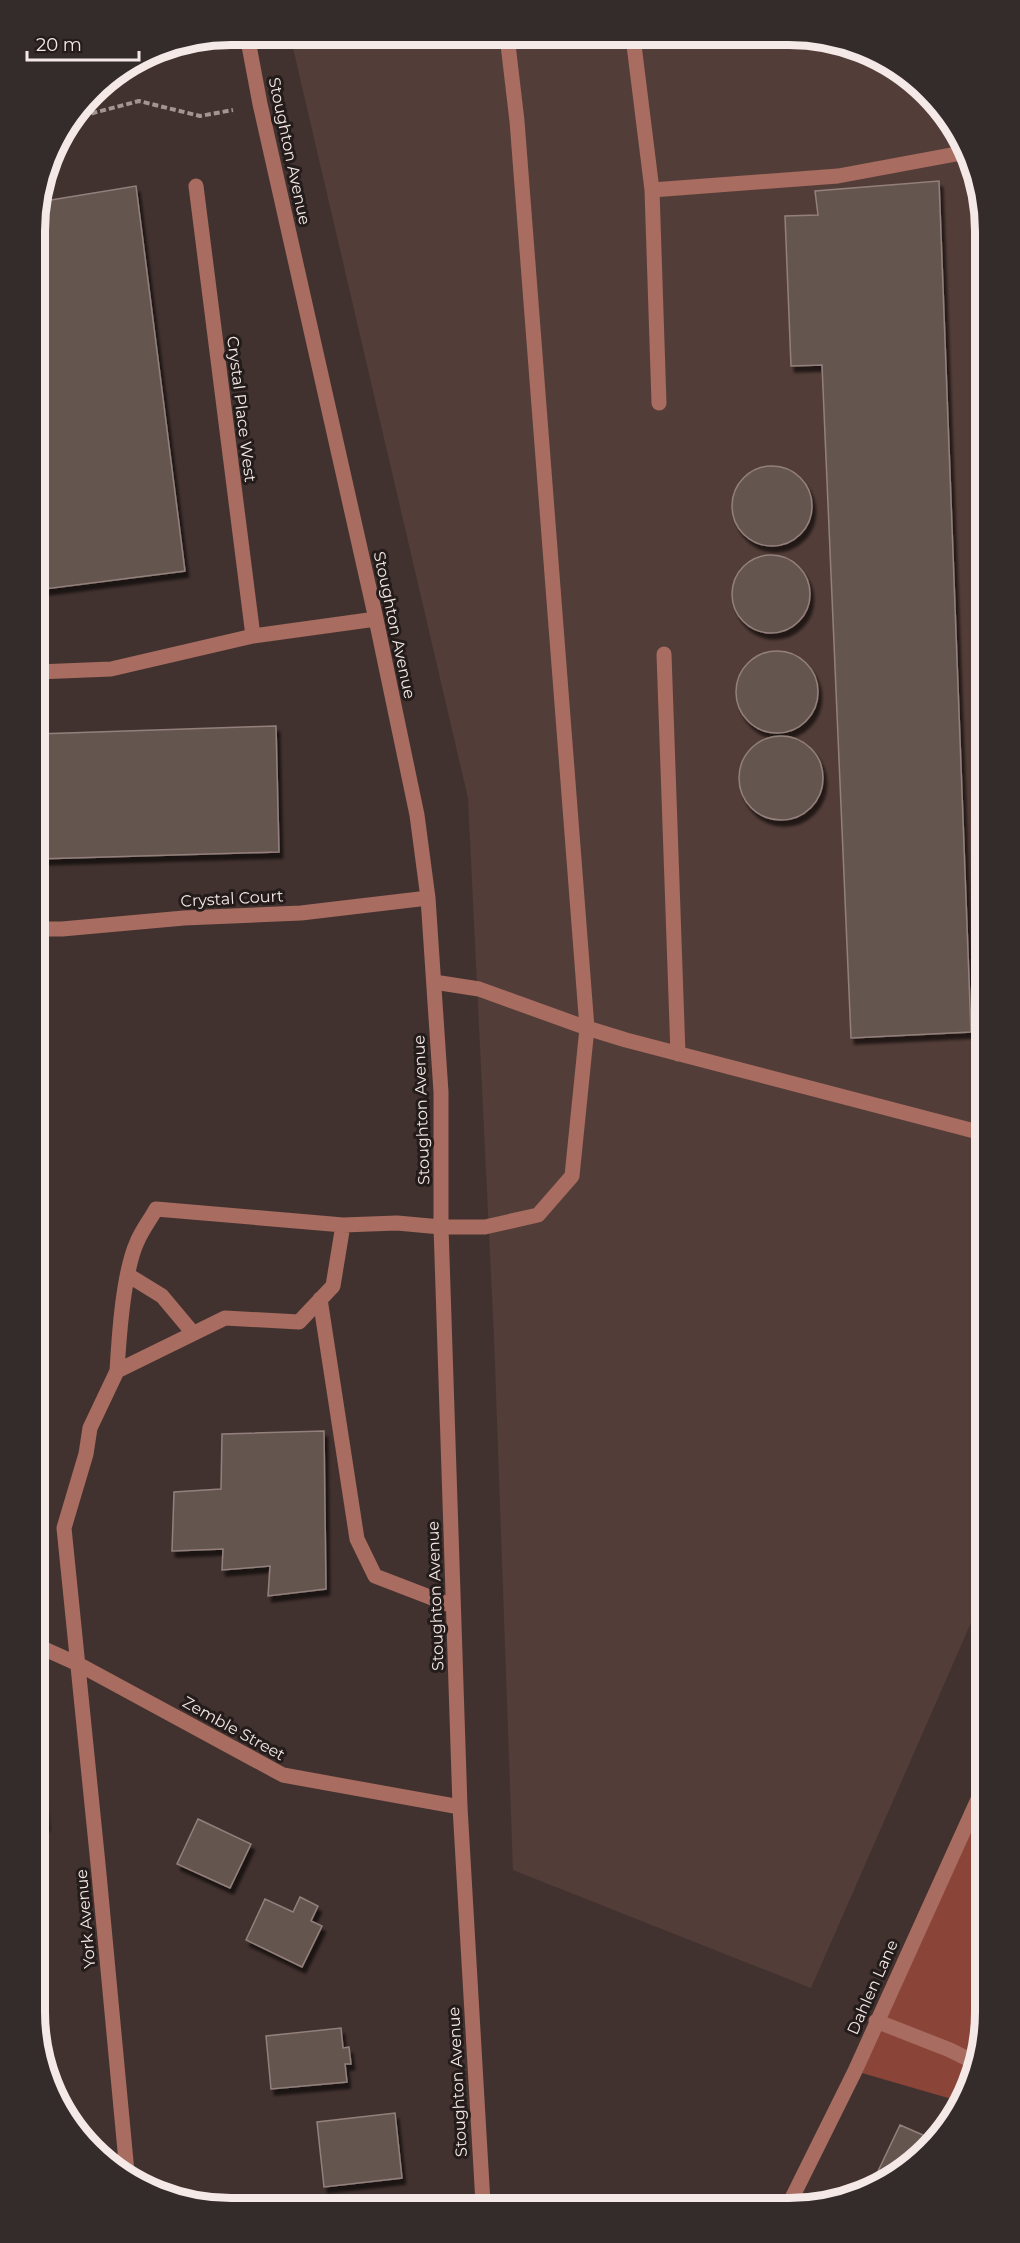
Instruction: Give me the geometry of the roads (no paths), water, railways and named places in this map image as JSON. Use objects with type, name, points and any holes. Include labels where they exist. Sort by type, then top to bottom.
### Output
[{"type":"street","name":"Stoughton Avenue","points":[[249,45],[260,104],[376,619],[417,815],[428,898],[441,1092],[441,1227],[460,1807],[483,2198]]},
{"type":"street","points":[[117,1371],[120,1328],[128,1275],[136,1243],[156,1209],[343,1225],[397,1223],[441,1227],[485,1227],[538,1215],[572,1176],[587,1028],[517,121],[508,45]]},
{"type":"street","points":[[634,45],[652,190],[659,403]]},
{"type":"street","points":[[652,190],[838,176],[958,154]]},
{"type":"street","name":"Crystal Place West","points":[[196,186],[254,636]]},
{"type":"street","points":[[45,672],[111,669],[254,636],[376,619]]},
{"type":"street","points":[[664,654],[678,1054]]},
{"type":"street","name":"Crystal Court","points":[[45,929],[184,918],[301,913],[428,898]]},
{"type":"street","points":[[434,982],[479,989],[587,1028],[975,1131]]},
{"type":"street","points":[[117,1371],[225,1318],[300,1322],[333,1286],[343,1225]]},
{"type":"street","points":[[128,1275],[162,1296],[193,1333]]},
{"type":"street","points":[[320,1299],[357,1539],[375,1576],[453,1606]]},
{"type":"street","name":"York Avenue","points":[[117,1371],[90,1428],[86,1454],[64,1528],[126,2165]]},
{"type":"street","name":"Zemble Street","points":[[45,1649],[78,1664],[283,1775],[460,1807]]},
{"type":"street","name":"Dahlen Lane","points":[[792,2198],[855,2070],[975,1806]]},
{"type":"street","points":[[876,2021],[968,2059]]}]
